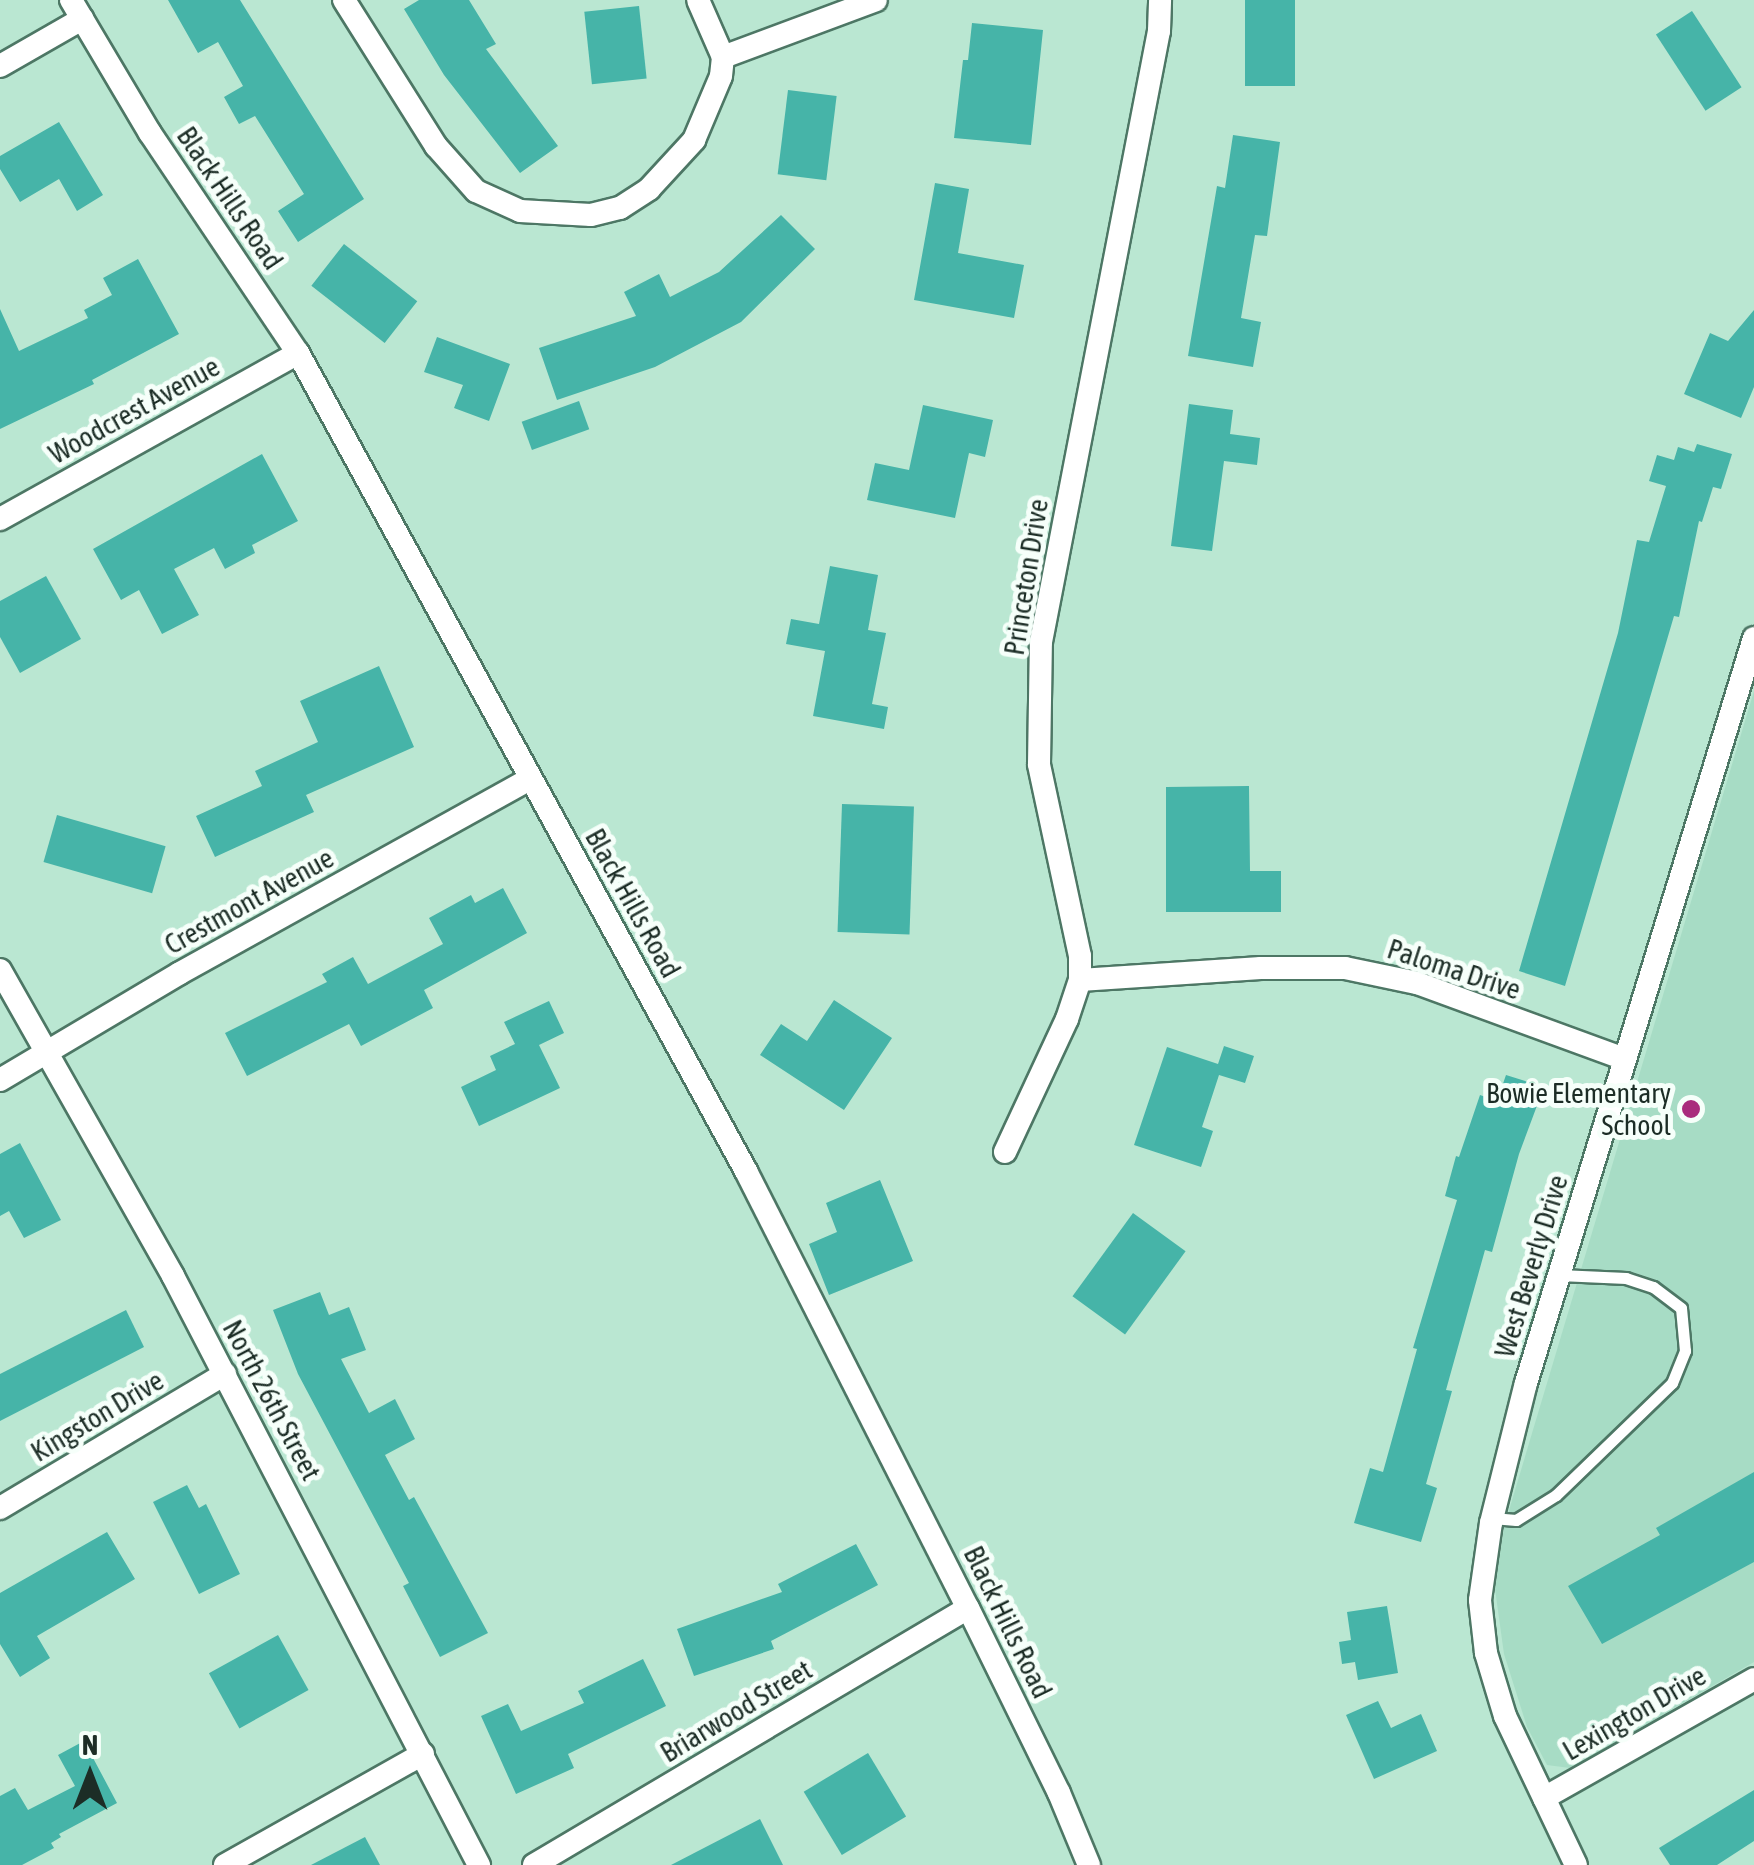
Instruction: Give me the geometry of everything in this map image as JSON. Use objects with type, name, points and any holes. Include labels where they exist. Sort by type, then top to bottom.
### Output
[{"type":"street","points":[[344,0],[436,146],[484,197],[520,211],[590,215],[620,208],[649,189],[694,140],[721,76],[723,57],[698,0]]},
{"type":"street","points":[[723,57],[876,0]]},
{"type":"street","name":"Princeton Drive","points":[[1004,1152],[1068,1020],[1080,980],[1080,956],[1040,764],[1041,642],[1155,50],[1160,0]]},
{"type":"street","points":[[0,66],[76,10]]},
{"type":"street","name":"Black Hills Road","points":[[76,10],[150,133],[298,353],[746,1170],[1060,1793],[1089,1865]]},
{"type":"street","name":"Woodcrest Avenue","points":[[0,519],[298,353]]},
{"type":"street","name":"West Beverly Drive","points":[[1576,1865],[1505,1716],[1486,1653],[1480,1600],[1492,1518],[1559,1275],[1754,638]]},
{"type":"street","name":"Crestmont Avenue","points":[[0,1080],[180,973],[530,779]]},
{"type":"street","name":"Paloma Drive","points":[[1080,980],[1262,968],[1345,968],[1416,983],[1626,1059]]},
{"type":"street","name":"North 26th Street","points":[[0,970],[224,1374],[478,1865]]},
{"type":"street","name":"Kingston Drive","points":[[0,1508],[224,1374]]},
{"type":"street","name":"Briarwood Street","points":[[534,1865],[968,1608]]},
{"type":"street","name":"Lexington Drive","points":[[1544,1798],[1754,1680]]},
{"type":"street","points":[[225,1865],[423,1754]]},
{"type":"lane","points":[[1492,1518],[1516,1520],[1556,1496],[1672,1383],[1685,1351],[1681,1308],[1653,1288],[1626,1278],[1559,1275]]},
{"type":"shaded area","name":"Bowie Elementary School","points":[[1754,691],[1754,1662],[1570,1768],[1547,1765],[1527,1727],[1504,1654],[1495,1589],[1504,1527]]},
{"type":"building","points":[[168,0],[240,0],[364,199],[298,242],[278,211],[304,194],[255,116],[239,124],[224,97],[243,86],[218,42],[198,53]]},
{"type":"building","points":[[419,0],[469,0],[496,44],[486,49],[558,146],[520,173],[444,75],[404,9]]},
{"type":"building","points":[[1245,0],[1295,0],[1295,86],[1245,86]]},
{"type":"building","points":[[639,6],[647,79],[592,84],[584,12]]},
{"type":"building","points":[[1692,11],[1742,87],[1705,111],[1656,34]]},
{"type":"building","points":[[972,23],[1043,30],[1031,145],[954,138],[963,60],[968,60]]},
{"type":"building","points":[[788,90],[837,96],[826,180],[778,174]]},
{"type":"building","points":[[59,122],[103,195],[77,211],[59,179],[20,202],[0,169],[0,156]]},
{"type":"building","points":[[1233,135],[1280,142],[1267,236],[1255,235],[1241,318],[1261,322],[1253,367],[1188,356],[1217,186],[1225,188]]},
{"type":"building","points":[[935,183],[969,189],[958,253],[1024,265],[1014,318],[914,300]]},
{"type":"building","points":[[781,215],[815,249],[741,322],[655,367],[557,400],[539,348],[636,316],[624,292],[659,274],[670,297],[719,272]]},
{"type":"building","points":[[344,244],[417,301],[385,343],[311,286]]},
{"type":"building","points":[[138,259],[179,334],[92,380],[94,384],[0,429],[0,309],[19,351],[88,318],[84,310],[112,295],[103,278]]},
{"type":"building","points":[[1754,310],[1754,387],[1741,418],[1684,394],[1710,333],[1728,341]]},
{"type":"building","points":[[437,337],[510,364],[489,421],[454,408],[463,385],[424,372]]},
{"type":"building","points":[[579,401],[589,429],[532,450],[522,422]]},
{"type":"building","points":[[1189,404],[1233,410],[1230,434],[1260,438],[1257,465],[1224,461],[1212,551],[1171,546]]},
{"type":"building","points":[[923,405],[993,420],[985,457],[969,453],[955,518],[867,500],[875,463],[909,470]]},
{"type":"building","points":[[1697,444],[1732,454],[1721,489],[1713,487],[1702,522],[1699,521],[1679,617],[1674,616],[1565,986],[1519,971],[1618,633],[1637,540],[1649,542],[1666,486],[1649,481],[1657,455],[1674,460],[1678,447],[1694,452]]},
{"type":"building","points":[[262,454],[298,521],[252,545],[255,553],[225,569],[214,548],[174,569],[199,615],[162,634],[139,590],[121,600],[93,549]]},
{"type":"building","points":[[830,566],[878,575],[868,630],[886,633],[872,704],[888,707],[884,729],[813,716],[825,651],[786,644],[791,619],[819,624]]},
{"type":"building","points":[[46,576],[81,639],[20,673],[0,637],[0,601]]},
{"type":"building","points":[[379,666],[414,747],[306,795],[314,812],[215,857],[196,816],[262,786],[255,771],[318,742],[300,701]]},
{"type":"building","points":[[1249,786],[1250,871],[1281,871],[1281,912],[1166,912],[1166,787]]},
{"type":"building","points":[[842,804],[914,807],[909,934],[838,932]]},
{"type":"building","points":[[57,815],[166,846],[152,893],[43,862]]},
{"type":"building","points":[[503,888],[527,933],[424,990],[433,1008],[361,1046],[349,1024],[247,1076],[225,1033],[327,982],[322,974],[353,957],[368,984],[443,944],[429,918],[471,895],[475,903]]},
{"type":"building","points":[[834,1000],[892,1038],[844,1110],[760,1055],[781,1024],[807,1041]]},
{"type":"building","points":[[549,1001],[564,1033],[539,1045],[560,1088],[479,1126],[461,1087],[496,1070],[490,1056],[515,1044],[504,1022]]},
{"type":"building","points":[[1224,1046],[1254,1056],[1245,1083],[1219,1075],[1202,1127],[1213,1131],[1201,1167],[1134,1145],[1167,1047],[1218,1064]]},
{"type":"building","points":[[1506,1075],[1544,1087],[1519,1154],[1492,1252],[1485,1250],[1446,1390],[1452,1391],[1426,1484],[1437,1488],[1421,1542],[1354,1523],[1370,1468],[1383,1472],[1417,1349],[1413,1348],[1457,1200],[1445,1196],[1456,1156],[1459,1157],[1480,1095],[1497,1101]]},
{"type":"building","points":[[20,1143],[61,1220],[24,1238],[9,1211],[0,1216],[0,1154]]},
{"type":"building","points":[[880,1180],[913,1261],[829,1295],[809,1244],[837,1232],[826,1203]]},
{"type":"building","points":[[1133,1213],[1186,1251],[1125,1335],[1072,1296]]},
{"type":"building","points":[[320,1292],[329,1315],[349,1307],[366,1350],[341,1359],[369,1413],[395,1399],[415,1439],[385,1455],[409,1500],[414,1497],[488,1633],[440,1657],[403,1586],[409,1583],[298,1374],[273,1310]]},
{"type":"building","points":[[126,1310],[144,1347],[0,1421],[0,1374]]},
{"type":"building","points":[[1754,1472],[1754,1562],[1602,1644],[1568,1586],[1660,1535],[1656,1528]]},
{"type":"building","points":[[187,1485],[199,1508],[206,1504],[240,1574],[199,1594],[153,1502]]},
{"type":"building","points":[[107,1532],[135,1579],[37,1636],[50,1658],[20,1677],[0,1644],[0,1593]]},
{"type":"building","points":[[856,1544],[878,1585],[771,1641],[774,1649],[694,1676],[677,1629],[782,1592],[778,1584]]},
{"type":"building","points":[[1387,1606],[1398,1673],[1358,1680],[1355,1662],[1342,1664],[1339,1642],[1351,1640],[1347,1612]]},
{"type":"building","points":[[278,1635],[309,1690],[239,1728],[209,1673]]},
{"type":"building","points":[[643,1659],[666,1706],[568,1754],[574,1768],[516,1794],[481,1716],[508,1704],[521,1731],[584,1703],[578,1691]]},
{"type":"building","points":[[1378,1701],[1391,1728],[1421,1714],[1437,1751],[1374,1779],[1346,1715]]},
{"type":"building","points":[[84,1741],[117,1803],[59,1834],[61,1837],[51,1843],[54,1848],[22,1865],[0,1865],[0,1796],[15,1788],[28,1810],[75,1786],[58,1755]]},
{"type":"building","points":[[868,1753],[906,1816],[842,1855],[804,1792]]},
{"type":"building","points":[[1754,1790],[1754,1841],[1717,1865],[1670,1865],[1659,1848]]},
{"type":"building","points":[[760,1819],[783,1865],[671,1865]]},
{"type":"building","points":[[365,1837],[380,1865],[311,1865]]},
{"type":"place","name":"Bowie Elementary School","points":[[1691,1109]]}]
